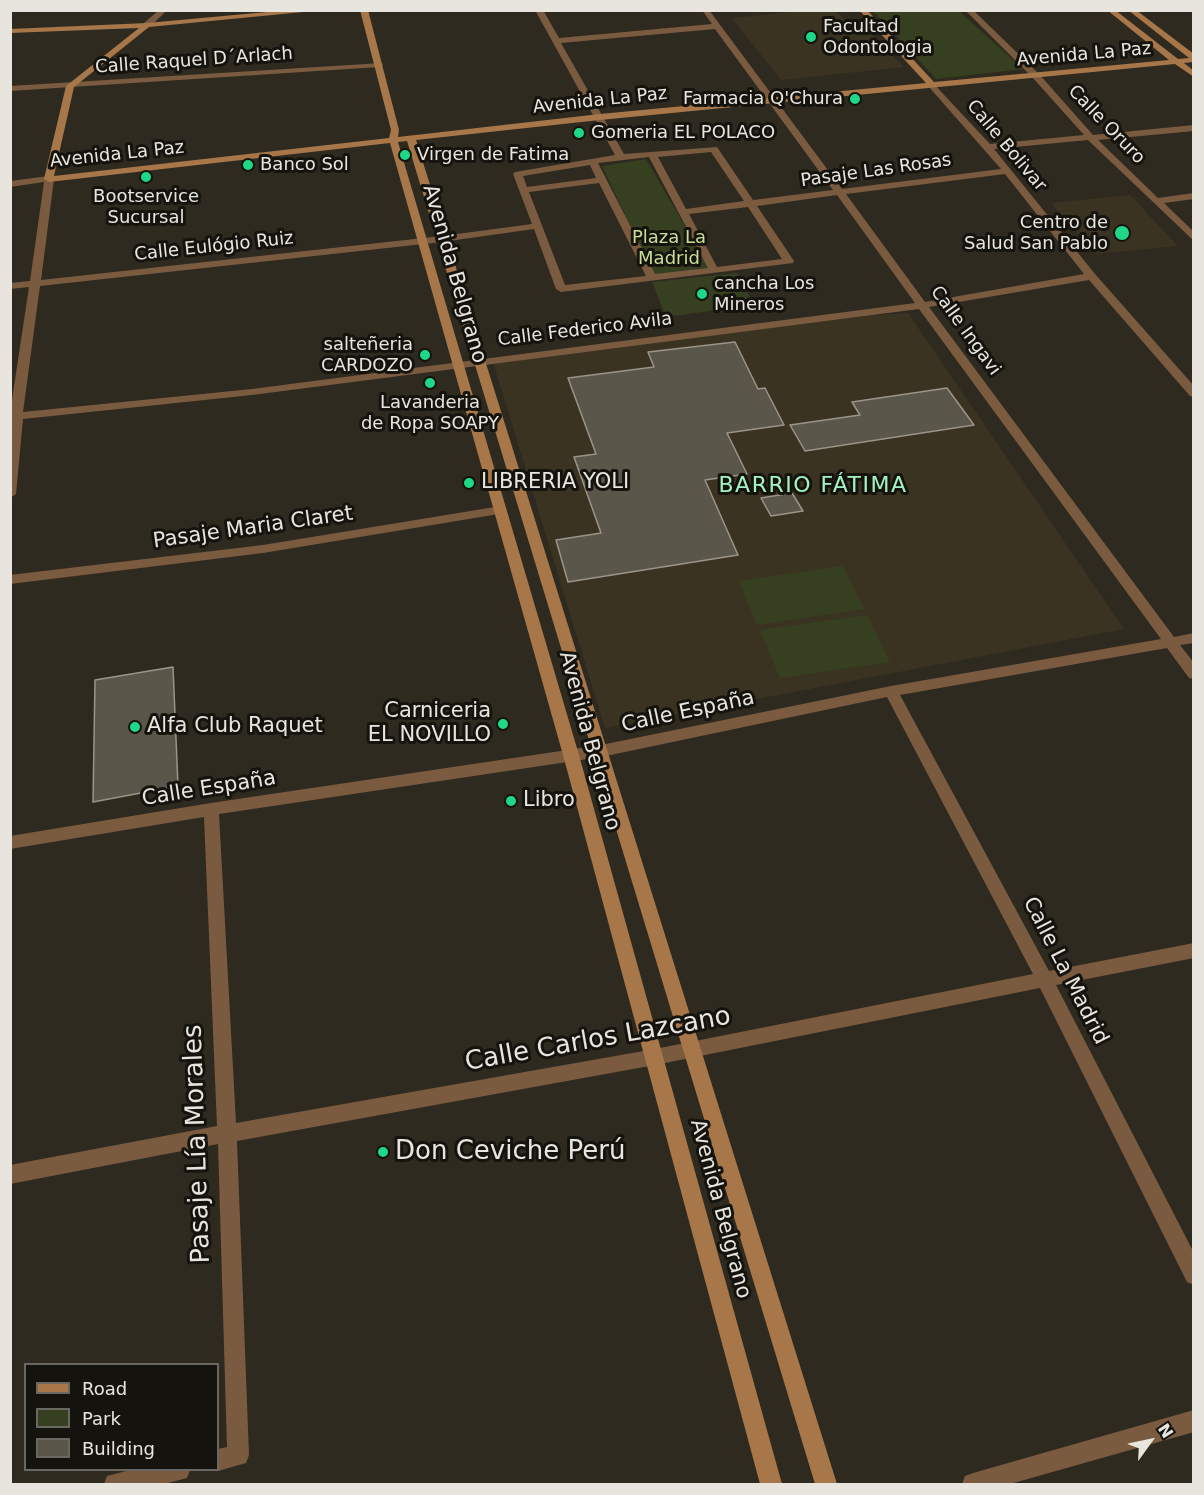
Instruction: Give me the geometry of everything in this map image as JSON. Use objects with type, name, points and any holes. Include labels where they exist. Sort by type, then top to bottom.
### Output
[{"type":"street","points":[[10,494],[14,417],[33,284],[49,180],[70,86],[164,10]]},
{"type":"street","points":[[10,31],[147,25],[321,10]]},
{"type":"street","name":"Avenida Belgrano","points":[[364,10],[395,130],[393,140],[571,756],[771,1485]]},
{"type":"street","points":[[540,10],[621,157]]},
{"type":"street","name":"Calle Ingavi","points":[[705,10],[1194,674]]},
{"type":"street","points":[[862,10],[932,85]]},
{"type":"street","name":"Calle Oruro","points":[[968,10],[1036,76],[1090,137],[1194,238]]},
{"type":"street","points":[[1110,10],[1194,75]]},
{"type":"street","points":[[1131,10],[1194,59]]},
{"type":"street","points":[[557,41],[717,26]]},
{"type":"street","name":"Avenida La Paz","points":[[10,184],[600,117],[1194,59]]},
{"type":"street","name":"Calle Raquel D´Arlach","points":[[10,89],[379,65]]},
{"type":"street","name":"Calle Bolivar","points":[[932,85],[988,147],[1091,276],[1194,394]]},
{"type":"street","points":[[988,147],[1194,128]]},
{"type":"street","name":"Avenida Belgrano","points":[[411,139],[694,1049],[826,1485]]},
{"type":"street","points":[[714,149],[789,261],[561,289],[518,174],[621,157],[714,149]]},
{"type":"street","points":[[652,154],[714,270]]},
{"type":"street","points":[[593,162],[652,279]]},
{"type":"street","name":"Pasaje Las Rosas","points":[[684,212],[1006,171]]},
{"type":"street","points":[[524,190],[601,180]]},
{"type":"street","points":[[1158,201],[1194,196]]},
{"type":"street","points":[[442,239],[536,226]]},
{"type":"street","name":"Calle Eulógio Ruiz","points":[[10,286],[442,239]]},
{"type":"street","name":"Calle Federico Avila","points":[[14,417],[252,392],[924,305],[1091,276]]},
{"type":"street","name":"Pasaje Maria Claret","points":[[10,580],[263,549],[501,510]]},
{"type":"street","name":"Calle España","points":[[10,843],[211,809],[601,751],[891,691],[1194,638]]},
{"type":"street","name":"Calle La Madrid","points":[[891,691],[1044,979],[1194,1275]]},
{"type":"street","name":"Pasaje Lía Morales","points":[[211,809],[227,1133],[238,1455],[219,1460]]},
{"type":"street","name":"Calle Carlos Lazcano","points":[[10,1175],[227,1133],[655,1057],[1194,950]]},
{"type":"street","points":[[973,1485],[1194,1421]]},
{"type":"street","points":[[115,1485],[175,1471]]},
{"type":"shaded area","name":"Facultad Odontologia","points":[[811,10],[835,11],[857,29],[866,28],[904,67],[781,80],[732,18]]},
{"type":"shaded area","name":"Centro de Salud San Pablo","points":[[1130,195],[1178,246],[1096,254],[1051,203]]},
{"type":"shaded area","points":[[908,313],[1124,629],[605,728],[493,362],[867,316]]},
{"type":"green space","points":[[873,11],[959,11],[1023,69],[936,79]]},
{"type":"green space","name":"Plaza La Madrid","points":[[646,159],[710,269],[654,276],[602,166]]},
{"type":"green space","name":"cancha Los Mineros","points":[[737,273],[754,305],[666,317],[652,282]]},
{"type":"green space","points":[[843,566],[864,609],[757,625],[739,581]]},
{"type":"green space","points":[[867,615],[890,662],[780,678],[760,630]]},
{"type":"building","points":[[735,342],[758,389],[765,388],[784,425],[727,433],[747,474],[705,480],[738,555],[568,582],[556,540],[601,533],[574,457],[596,454],[568,378],[654,367],[648,352]]},
{"type":"building","points":[[947,388],[974,425],[805,451],[790,425],[860,415],[852,402]]},
{"type":"building","points":[[792,493],[803,511],[771,516],[761,498]]},
{"type":"building","points":[[173,667],[178,786],[93,802],[95,680]]},
{"type":"place","name":"Facultad Odontologia","points":[[811,37]]},
{"type":"place","name":"Farmacia Q'Chura","points":[[855,99]]},
{"type":"place","name":"Gomeria EL POLACO","points":[[579,133]]},
{"type":"place","name":"Virgen de Fatima","points":[[405,155]]},
{"type":"place","name":"Banco Sol","points":[[248,165]]},
{"type":"place","name":"Bootservice Sucursal","points":[[146,177]]},
{"type":"place","name":"Centro de Salud San Pablo","points":[[1122,233]]},
{"type":"place","name":"cancha Los Mineros","points":[[702,294]]},
{"type":"place","name":"salteñeria CARDOZO","points":[[425,355]]},
{"type":"place","name":"Lavanderia de Ropa SOAPY","points":[[430,383]]},
{"type":"place","name":"LIBRERIA YOLI","points":[[469,483]]},
{"type":"place","name":"Carniceria EL NOVILLO","points":[[503,724]]},
{"type":"place","name":"Alfa Club Raquet","points":[[135,727]]},
{"type":"place","name":"Libro","points":[[511,801]]},
{"type":"place","name":"Don Ceviche Perú","points":[[383,1152]]},
{"type":"district","name":"BARRIO FÁTIMA","points":[[813,486]]}]
